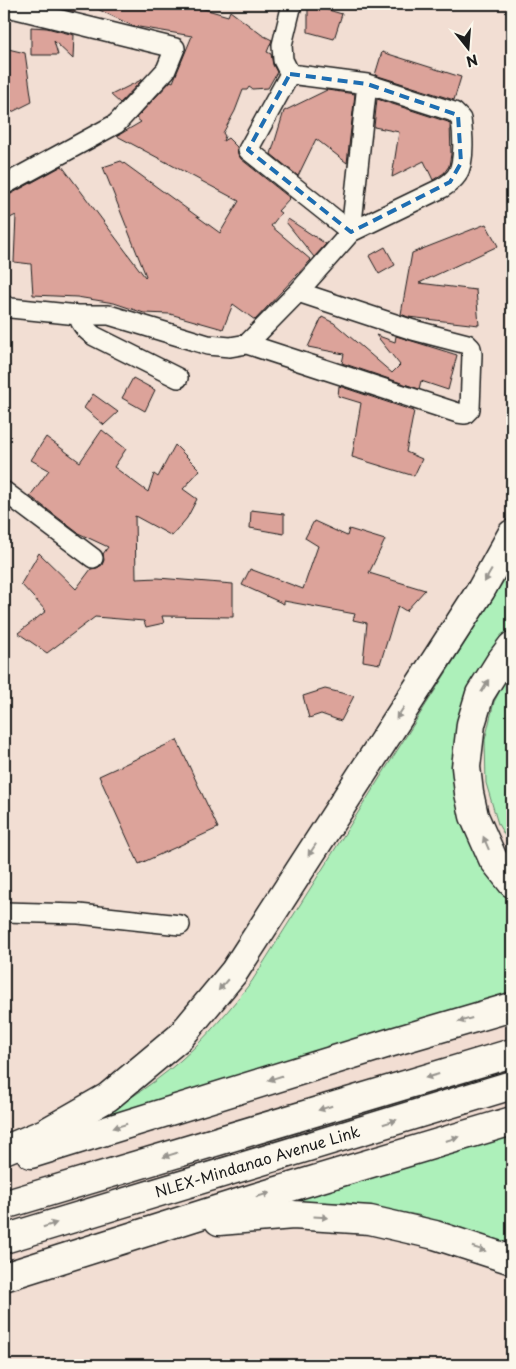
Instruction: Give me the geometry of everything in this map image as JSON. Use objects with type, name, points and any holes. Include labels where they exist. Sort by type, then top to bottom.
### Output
[{"type":"highway","points":[[4,1150],[45,1133],[108,1097],[180,1037],[228,979],[480,590],[512,534]]},
{"type":"highway","points":[[512,646],[480,694],[471,724],[466,767],[474,816],[493,859],[512,883]]},
{"type":"highway","points":[[4,1162],[512,1007]]},
{"type":"highway","points":[[4,1205],[512,1053]]},
{"type":"highway","name":"NLEX-Mindanao Avenue Link","points":[[4,1239],[512,1085]]},
{"type":"highway","points":[[4,1277],[512,1121]]},
{"type":"highway","points":[[100,1246],[224,1220],[293,1215],[370,1220],[435,1235],[512,1260]]},
{"type":"street","points":[[290,74],[283,60],[282,45],[292,4]]},
{"type":"street","points":[[4,6],[175,48],[166,70],[116,124],[4,185]]},
{"type":"street","points":[[247,344],[298,292],[351,232],[442,188],[457,174],[461,162],[462,126],[461,119],[454,112],[368,84],[290,74]]},
{"type":"street","points":[[290,74],[248,150],[351,232]]},
{"type":"street","points":[[351,232],[368,84]]},
{"type":"street","points":[[4,305],[11,308],[78,315],[109,315],[208,345],[230,347],[247,344],[458,413],[465,414],[470,410],[472,354],[471,348],[467,344],[413,330],[298,292]]},
{"type":"street","points":[[78,315],[80,322],[94,336],[178,378]]},
{"type":"street","points":[[6,497],[93,558]]},
{"type":"street","points":[[4,912],[79,914],[180,925]]},
{"type":"highlighted area","points":[[290,74],[367,84],[458,115],[461,163],[450,182],[351,232],[248,150]]},
{"type":"green space","points":[[512,568],[512,628],[491,653],[457,743],[512,896],[512,996],[73,1134],[142,1090],[181,1060],[218,1022],[252,981]]},
{"type":"green space","points":[[512,667],[512,848],[498,824],[486,783],[485,740],[494,702]]},
{"type":"green space","points":[[512,1131],[512,1247],[418,1215],[347,1203],[257,1204]]},
{"type":"building","points":[[55,4],[76,4],[75,12],[54,7]]},
{"type":"building","points":[[87,4],[187,4],[228,16],[230,11],[262,35],[272,40],[267,52],[271,54],[273,65],[277,72],[268,88],[252,89],[249,87],[247,90],[243,90],[235,111],[223,133],[225,136],[223,141],[228,138],[237,147],[241,159],[290,198],[278,211],[281,213],[271,226],[311,260],[255,320],[233,304],[223,329],[170,314],[144,313],[114,303],[77,297],[33,295],[31,264],[14,262],[16,215],[4,221],[4,196],[62,166],[145,277],[103,167],[121,161],[220,233],[239,201],[117,136],[141,122],[136,118],[171,81],[173,82],[192,36],[133,26]]},
{"type":"building","points":[[308,4],[342,14],[334,39],[308,32]]},
{"type":"building","points":[[31,27],[47,28],[74,35],[73,59],[54,41],[58,55],[31,55]]},
{"type":"building","points":[[4,48],[25,53],[32,102],[4,116]]},
{"type":"building","points":[[382,52],[461,77],[454,100],[375,75]]},
{"type":"building","points":[[143,79],[120,103],[111,95]]},
{"type":"building","points":[[327,90],[355,94],[347,163],[316,139],[298,176],[271,154],[284,111]]},
{"type":"building","points":[[377,99],[450,124],[451,154],[449,166],[444,173],[433,180],[424,161],[392,177],[399,132],[374,127]]},
{"type":"building","points":[[288,219],[326,244],[314,257],[286,222]]},
{"type":"building","points":[[486,224],[498,246],[419,283],[476,290],[479,325],[408,317],[401,314],[412,253]]},
{"type":"building","points":[[385,247],[395,265],[379,274],[369,256]]},
{"type":"building","points":[[322,317],[334,323],[392,373],[400,365],[376,335],[395,342],[396,336],[457,355],[448,390],[421,381],[419,389],[342,363],[344,354],[308,347]]},
{"type":"building","points":[[133,378],[155,390],[145,411],[122,398]]},
{"type":"building","points":[[339,386],[414,411],[406,452],[422,459],[414,476],[352,457],[361,403],[338,396]]},
{"type":"building","points":[[93,394],[118,412],[104,425],[84,408]]},
{"type":"building","points":[[102,430],[126,449],[114,467],[148,492],[154,474],[158,477],[175,445],[200,470],[183,489],[197,499],[187,518],[172,536],[135,516],[136,579],[158,578],[233,584],[233,617],[162,616],[164,623],[146,627],[144,621],[95,617],[47,653],[18,633],[46,611],[21,584],[39,553],[76,589],[91,569],[102,565],[104,560],[103,554],[108,547],[78,533],[30,496],[49,470],[31,460],[46,437],[80,462]]},
{"type":"building","points":[[251,510],[284,514],[284,534],[250,528]]},
{"type":"building","points":[[314,521],[347,536],[349,529],[385,540],[369,573],[425,590],[406,611],[398,606],[380,664],[363,661],[367,623],[353,620],[355,614],[284,601],[284,604],[242,585],[250,569],[303,589],[318,546],[305,538]]},
{"type":"building","points":[[325,689],[354,696],[341,721],[321,714],[309,718],[303,696]]},
{"type":"building","points":[[177,740],[218,828],[139,864],[99,776]]}]
